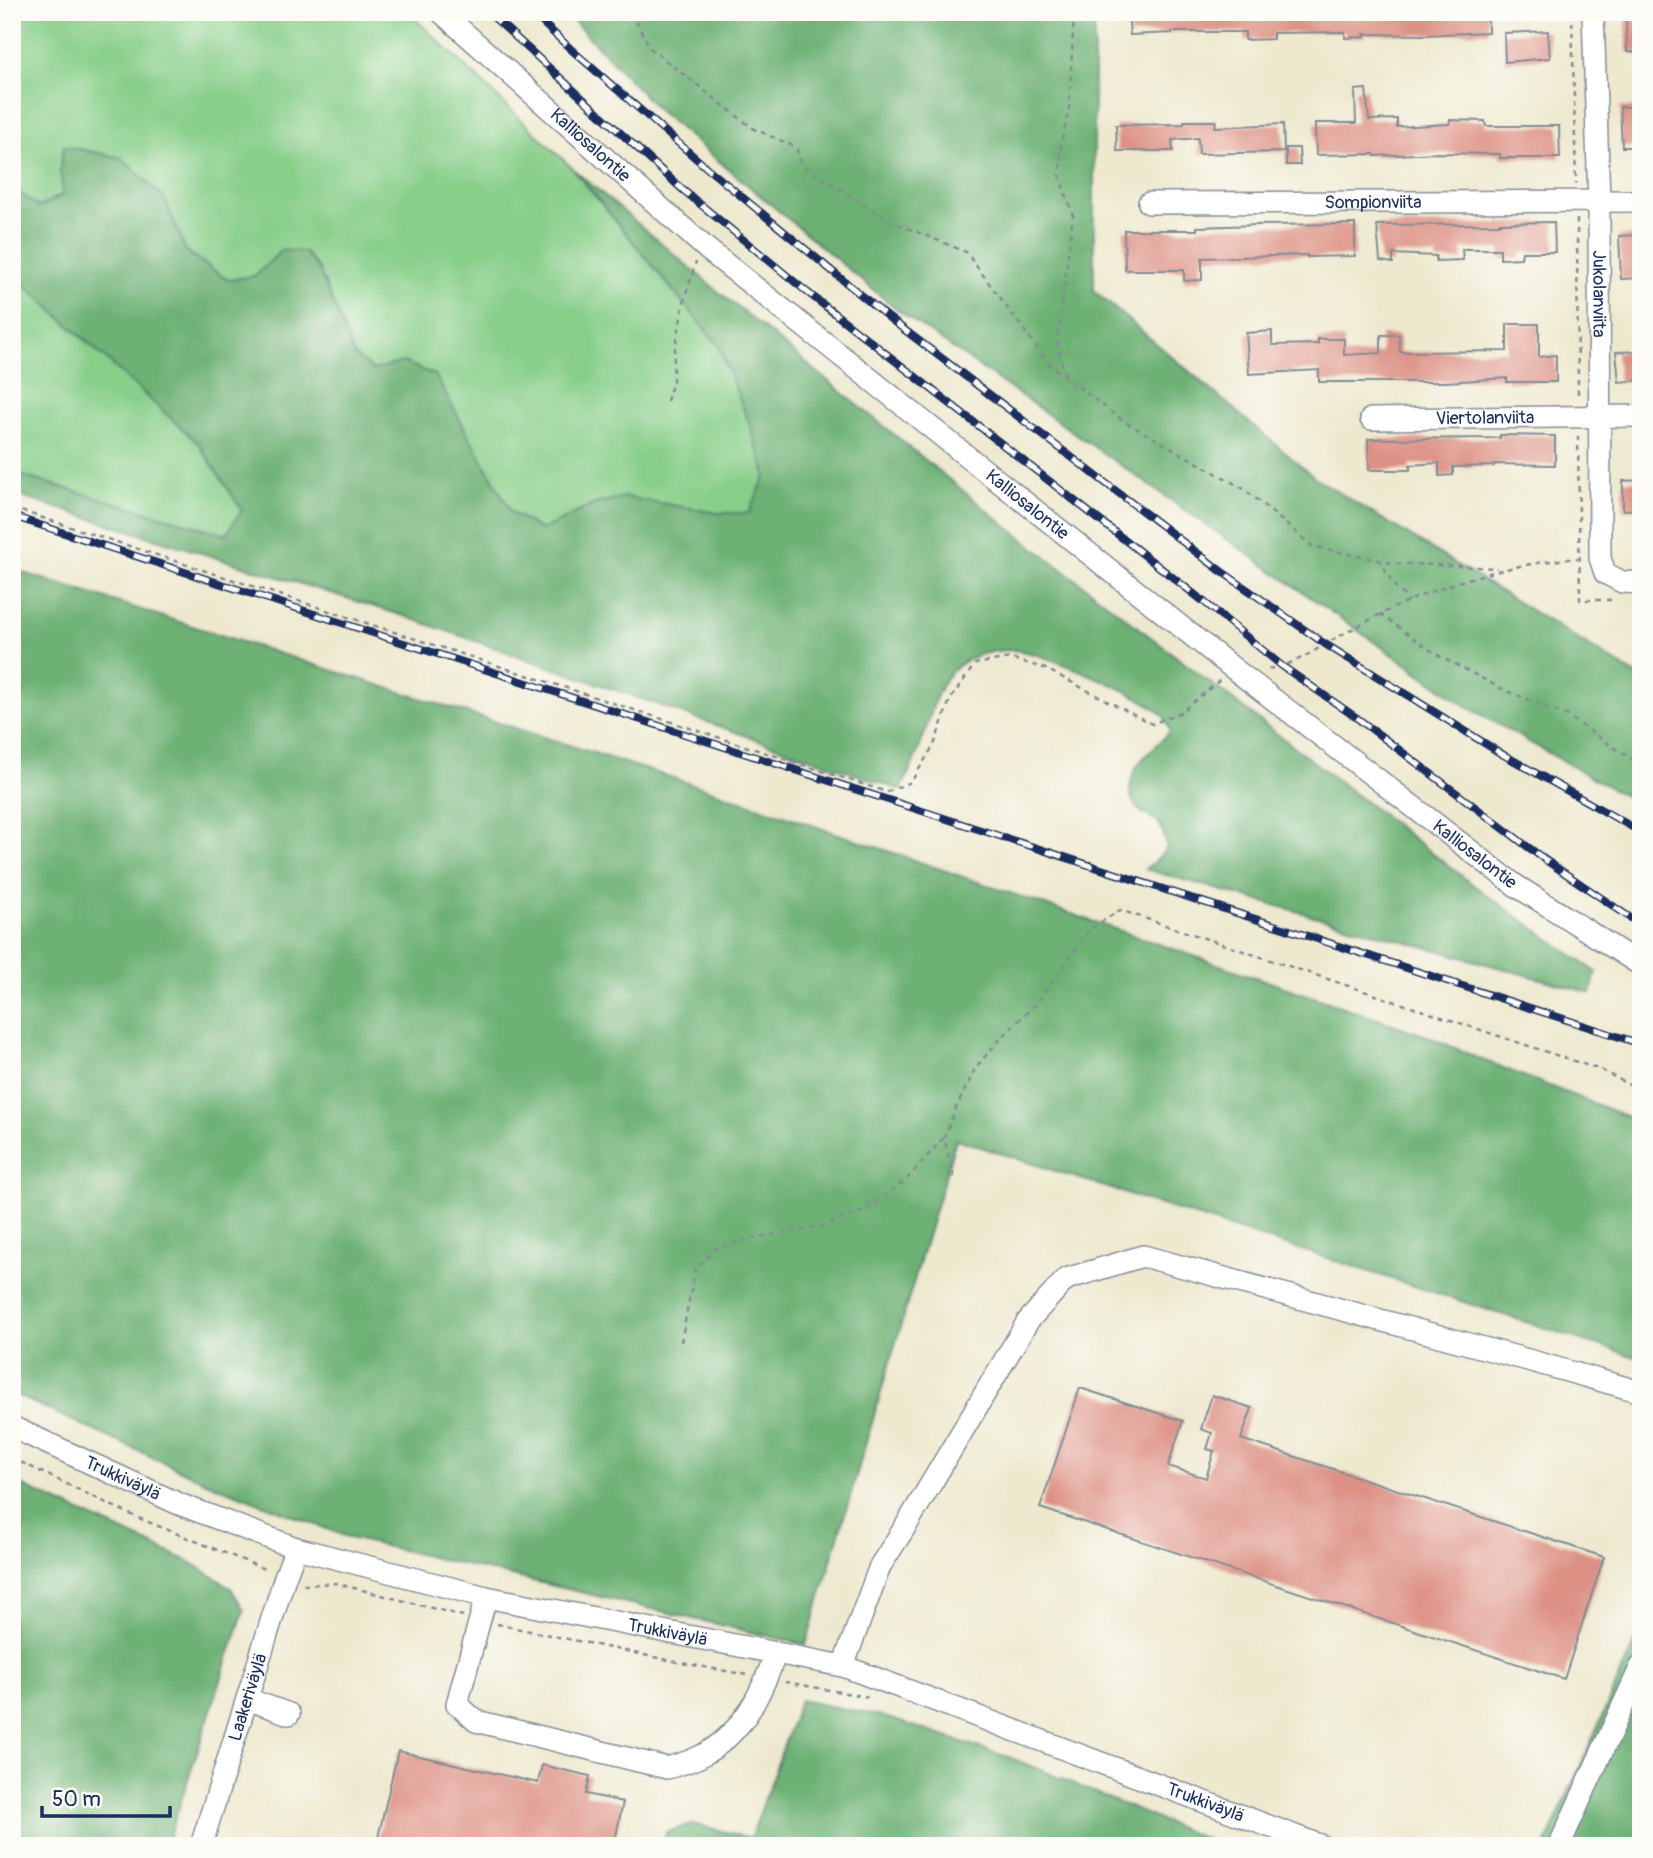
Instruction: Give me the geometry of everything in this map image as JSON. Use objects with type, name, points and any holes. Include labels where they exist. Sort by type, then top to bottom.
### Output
[{"type":"street","name":"Kalliosalontie","points":[[441,12],[707,248],[1234,669],[1515,885],[1641,965]]},
{"type":"street","name":"Jukolanviita","points":[[1593,12],[1599,201],[1589,416],[1600,558],[1605,573],[1622,582],[1641,583]]},
{"type":"street","name":"Sompionviita","points":[[1149,203],[1641,201]]},
{"type":"street","name":"Viertolanviita","points":[[1371,419],[1641,416]]},
{"type":"street","points":[[843,1665],[880,1566],[1028,1321],[1066,1279],[1143,1256],[1641,1392]]},
{"type":"street","name":"Trukkiväylä","points":[[12,1427],[179,1504],[296,1548],[486,1597],[843,1665],[1321,1846]]},
{"type":"street","name":"Laakeriväylä","points":[[201,1846],[296,1548]]},
{"type":"street","points":[[486,1597],[457,1704],[476,1721],[667,1768],[697,1759],[725,1741],[750,1713],[776,1653]]},
{"type":"street","points":[[1559,1846],[1641,1666]]},
{"type":"street","points":[[247,1699],[289,1714]]},
{"type":"path","points":[[631,12],[651,50],[754,129],[796,147],[802,165],[888,220],[966,252],[1049,364],[1122,419],[1244,489],[1312,546],[1392,563],[1500,569]]},
{"type":"path","points":[[1065,376],[1057,344],[1073,216],[1060,177],[1061,144],[1069,110],[1074,12]]},
{"type":"path","points":[[1265,670],[1306,657],[1380,614],[1446,585],[1500,569],[1579,558],[1589,416],[1577,201],[1572,12]]},
{"type":"path","points":[[667,401],[673,381],[674,354],[685,297],[695,264],[707,248]]},
{"type":"path","points":[[12,508],[887,792],[911,782],[934,745],[950,700],[975,664],[1010,658],[1046,669],[1152,724],[1181,712],[1234,669]]},
{"type":"path","points":[[1379,559],[1394,584],[1409,601]]},
{"type":"path","points":[[1380,614],[1436,654],[1500,688],[1568,716],[1641,764]]},
{"type":"path","points":[[681,1342],[695,1270],[715,1249],[754,1238],[822,1226],[864,1211],[906,1180],[944,1137],[976,1067],[1037,1003],[1089,930],[1120,910],[1601,1070],[1641,1091]]},
{"type":"path","points":[[944,1137],[954,1177]]},
{"type":"path","points":[[12,1458],[136,1517],[307,1585],[335,1583],[481,1620],[682,1663],[876,1699]]},
{"type":"green space","points":[[12,12],[408,12],[573,169],[718,345],[750,425],[766,475],[749,513],[717,513],[624,497],[595,504],[542,530],[511,512],[435,375],[403,362],[373,370],[354,355],[319,269],[282,250],[255,276],[228,280],[186,251],[165,199],[121,158],[64,146],[60,169],[63,194],[39,207],[12,188]]},
{"type":"green space","points":[[565,12],[1094,12],[1094,291],[1314,477],[1641,678],[1641,805],[1469,708],[895,308],[660,112]]},
{"type":"green space","points":[[64,146],[121,158],[165,199],[186,251],[228,280],[255,276],[282,250],[305,252],[319,269],[354,355],[373,370],[403,362],[435,375],[511,512],[541,530],[595,504],[625,497],[717,513],[749,513],[766,475],[750,425],[718,345],[573,169],[714,288],[1005,525],[1484,893],[1596,972],[1591,993],[1145,869],[1167,848],[1158,822],[1141,812],[1132,801],[1131,784],[1140,763],[1170,731],[1166,721],[1154,707],[1137,697],[1046,658],[1014,650],[998,651],[975,656],[954,669],[938,693],[920,747],[901,790],[404,616],[12,494],[12,473],[226,535],[242,510],[198,443],[12,273],[12,188],[39,207],[63,195],[60,169]]},
{"type":"green space","points":[[12,273],[198,443],[242,510],[227,535],[12,473]]},
{"type":"green space","points":[[12,569],[698,786],[1430,1037],[1641,1122],[1641,1359],[956,1139],[806,1645],[350,1538],[211,1484],[12,1393]]},
{"type":"green space","points":[[12,1481],[190,1562],[231,1588],[244,1610],[166,1846],[12,1846]]},
{"type":"green space","points":[[1641,1628],[1641,1846],[1545,1846]]},
{"type":"green space","points":[[800,1700],[882,1716],[1014,1759],[1222,1846],[663,1846],[666,1832],[692,1824],[751,1838]]},
{"type":"building","points":[[1128,12],[1488,12],[1488,32],[1364,34],[1365,37],[1345,38],[1345,32],[1273,33],[1273,39],[1245,40],[1245,32],[1130,35]]},
{"type":"building","points":[[1626,14],[1641,15],[1641,52],[1627,52]]},
{"type":"building","points":[[1548,31],[1550,58],[1505,62],[1504,33]]},
{"type":"building","points":[[1366,89],[1369,120],[1397,119],[1397,127],[1449,124],[1450,120],[1485,121],[1486,126],[1559,126],[1560,158],[1500,158],[1500,154],[1436,153],[1316,155],[1315,123],[1356,123],[1355,90]]},
{"type":"building","points":[[1620,107],[1641,107],[1641,147],[1622,147]]},
{"type":"building","points":[[1184,121],[1216,121],[1215,127],[1283,124],[1284,152],[1199,154],[1198,138],[1172,140],[1173,151],[1117,151],[1116,125],[1184,124]]},
{"type":"building","points":[[1286,148],[1299,148],[1300,165],[1286,165]]},
{"type":"building","points":[[1554,222],[1555,252],[1522,252],[1521,258],[1500,259],[1500,249],[1462,249],[1463,260],[1436,261],[1436,256],[1393,254],[1393,263],[1380,261],[1377,225]]},
{"type":"building","points":[[1355,224],[1355,256],[1202,258],[1202,280],[1184,281],[1184,270],[1125,270],[1124,230]]},
{"type":"building","points":[[1641,235],[1641,278],[1621,279],[1619,236]]},
{"type":"building","points":[[1507,324],[1539,324],[1539,357],[1556,355],[1556,382],[1507,382],[1507,378],[1446,382],[1319,382],[1319,370],[1249,374],[1246,333],[1272,331],[1272,345],[1318,344],[1318,339],[1344,339],[1344,355],[1381,353],[1381,335],[1399,335],[1400,352],[1507,351]]},
{"type":"building","points":[[1641,351],[1641,380],[1619,382],[1616,352]]},
{"type":"building","points":[[1500,435],[1555,436],[1555,465],[1494,464],[1453,467],[1453,475],[1439,476],[1439,463],[1410,465],[1410,470],[1369,470],[1368,439],[1500,438]]},
{"type":"building","points":[[1641,480],[1641,509],[1623,510],[1623,481]]},
{"type":"building","points":[[1080,1388],[1183,1421],[1168,1466],[1206,1478],[1214,1451],[1207,1449],[1212,1433],[1201,1429],[1212,1395],[1252,1408],[1241,1439],[1604,1557],[1564,1679],[1040,1508]]},
{"type":"building","points":[[398,1751],[538,1783],[542,1765],[590,1776],[586,1794],[623,1802],[614,1846],[376,1846]]},
{"type":"railway","points":[[488,12],[683,190],[807,292],[1203,601],[1282,666],[1357,718],[1544,859],[1641,925]]},
{"type":"railway","points":[[531,12],[707,168],[889,318],[1221,571],[1325,644],[1502,754],[1641,832]]},
{"type":"railway","points":[[12,516],[1641,1044]]}]
